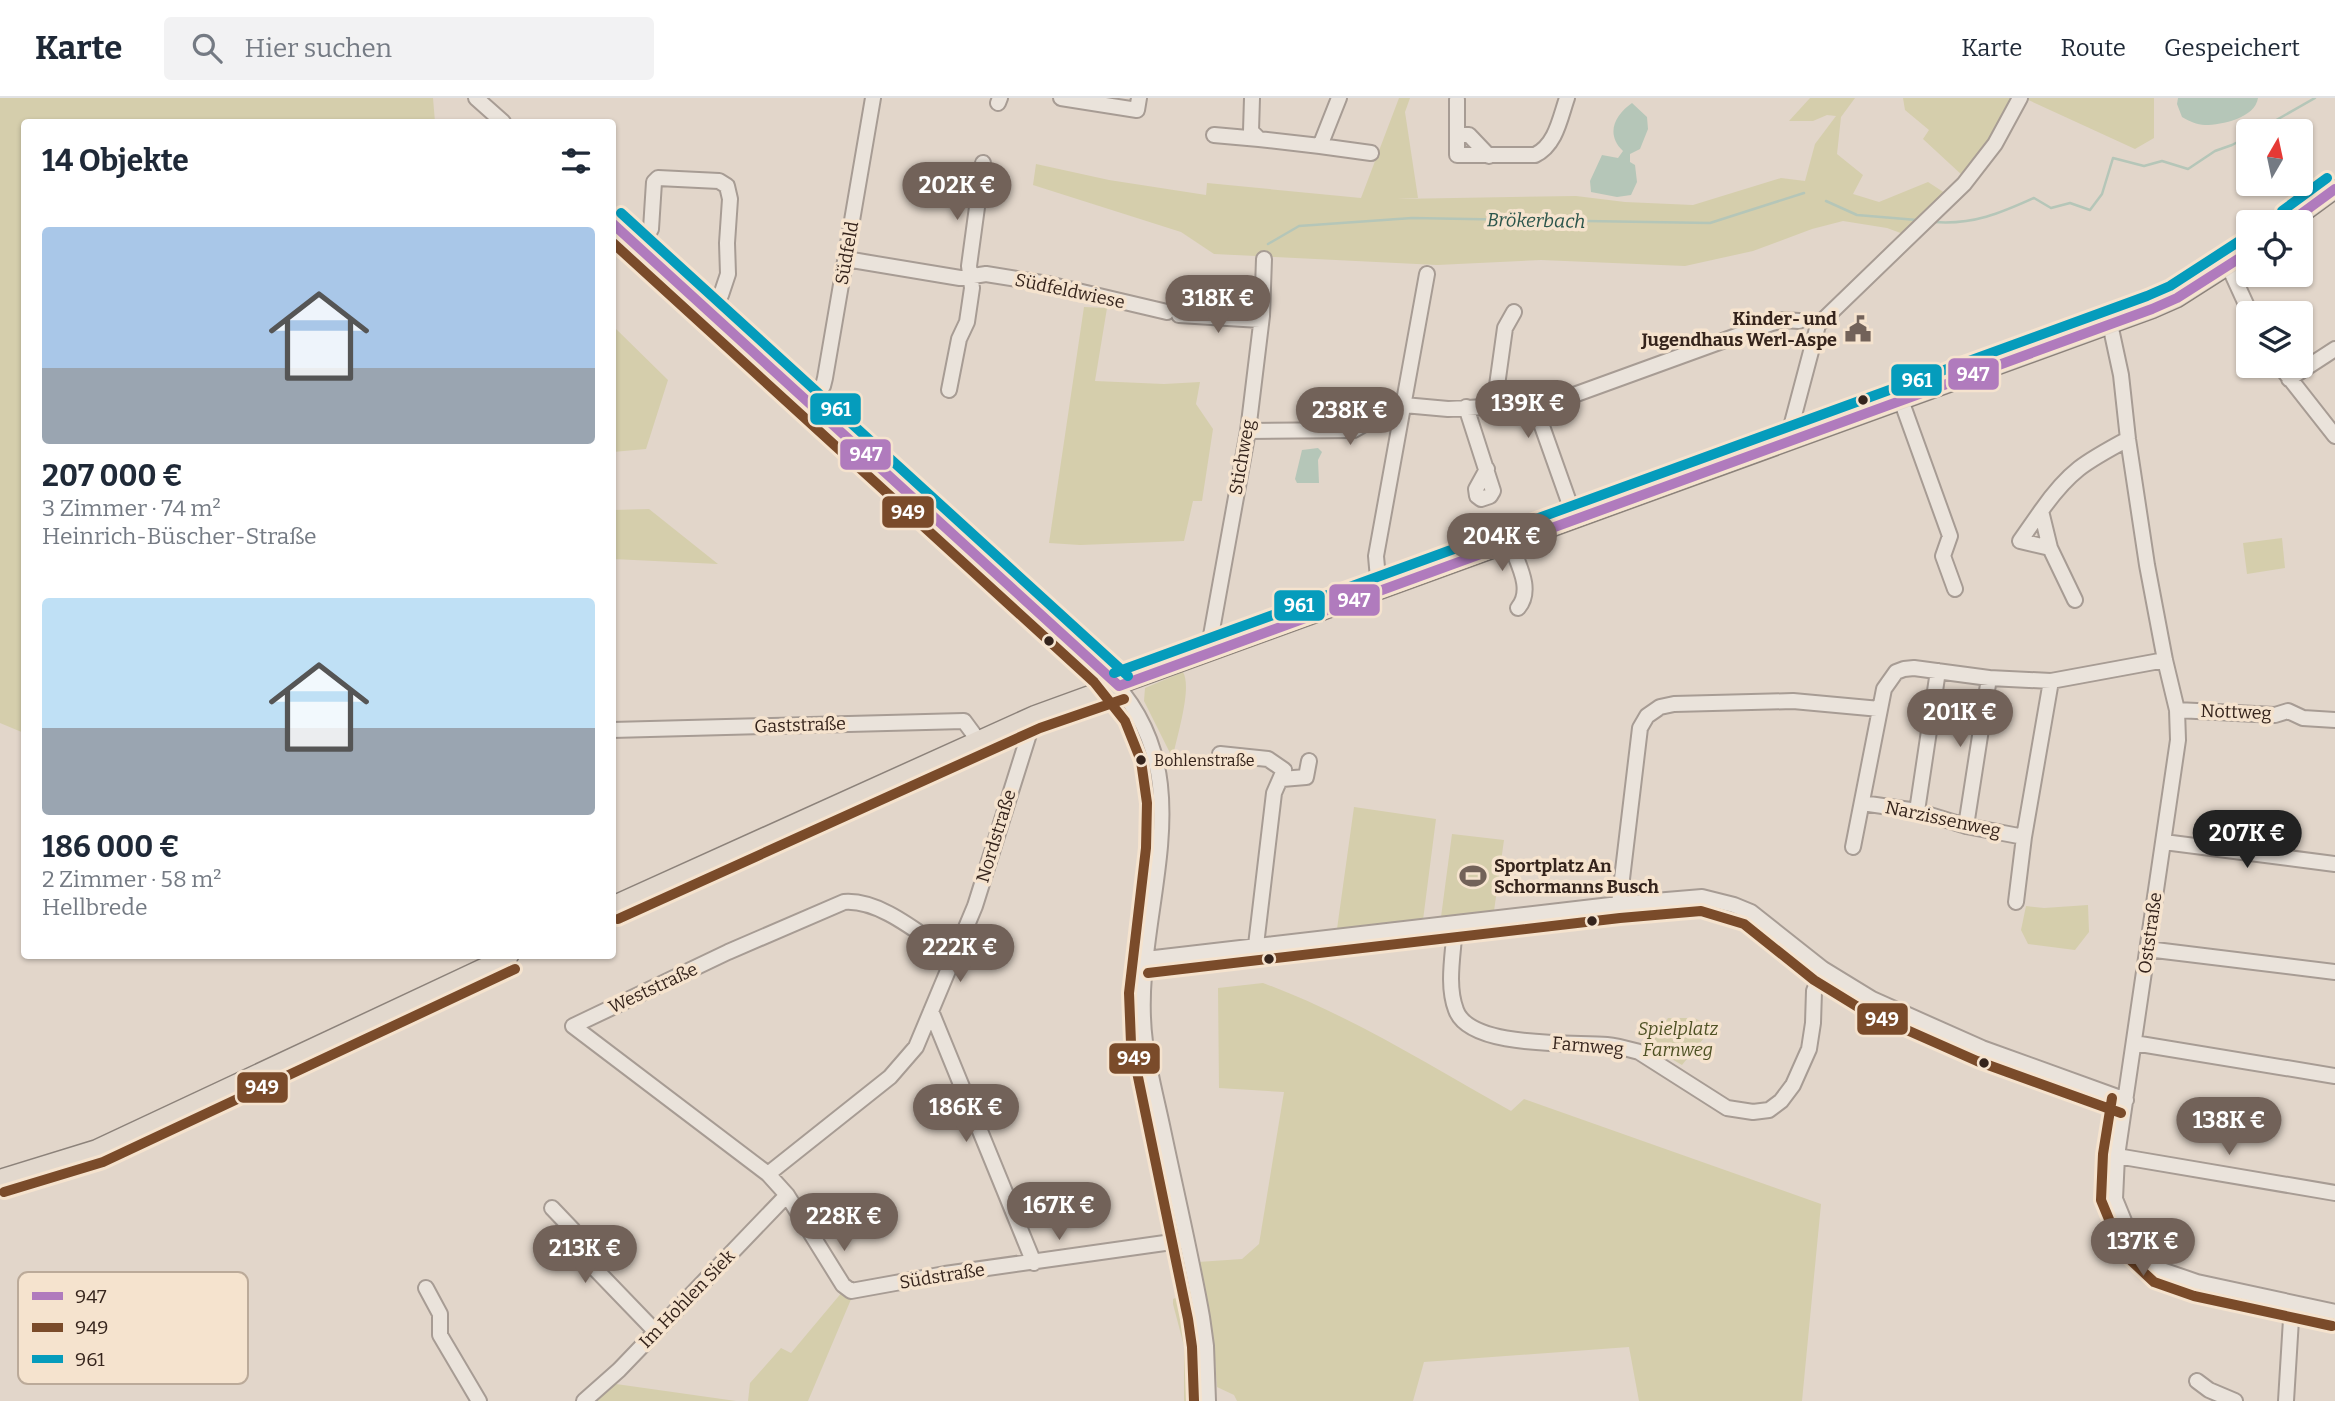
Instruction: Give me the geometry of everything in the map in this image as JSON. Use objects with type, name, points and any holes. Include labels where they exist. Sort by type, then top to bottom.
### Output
[{"type":"main road","points":[[2306,210],[2335,189]]},
{"type":"main road","points":[[616,904],[1034,715],[2110,324],[2177,298],[2236,262]]},
{"type":"main road","points":[[0,1179],[97,1150],[503,959]]},
{"type":"street","points":[[476,98],[500,119]]},
{"type":"street","name":"Südfeld","points":[[809,404],[823,386],[825,377],[873,98]]},
{"type":"street","points":[[1061,98],[1138,104],[1153,113]]},
{"type":"street","points":[[1252,98],[1251,131],[1259,139]]},
{"type":"street","points":[[1320,146],[1339,98]]},
{"type":"street","points":[[1457,100],[1457,155],[1489,156],[1535,155],[1544,151],[1551,141],[1567,98]]},
{"type":"street","points":[[1792,440],[1792,423],[1818,325],[1964,184],[1995,144],[2020,98]]},
{"type":"street","points":[[1214,135],[1371,153]]},
{"type":"street","points":[[1457,135],[1469,135],[1489,156]]},
{"type":"street","points":[[948,390],[959,339],[967,322],[972,277],[969,266],[983,163]]},
{"type":"street","points":[[640,249],[651,229],[654,182],[658,178],[719,181],[727,186],[730,199],[728,274],[721,295],[709,312]]},
{"type":"street","points":[[616,227],[1119,686],[1142,724],[1153,749],[1162,786],[1161,833],[1143,1000],[1144,1040],[1181,1241],[1203,1327],[1208,1401]]},
{"type":"street","name":"Südfeldwiese","points":[[846,259],[960,278],[986,274],[1048,284],[1173,314],[1260,320]]},
{"type":"street","name":"Stichweg","points":[[1208,652],[1248,431],[1264,259]]},
{"type":"street","points":[[2229,267],[2245,301]]},
{"type":"street","points":[[1379,590],[1376,556],[1427,274]]},
{"type":"street","points":[[1494,407],[1505,328],[1514,312]]},
{"type":"street","points":[[1536,412],[1592,388],[1772,323],[1783,320],[1799,321]]},
{"type":"street","name":"Oststraße","points":[[2110,324],[2121,375],[2147,565],[2177,710],[2178,740],[2133,1043],[2115,1199],[2133,1243],[2160,1269],[2197,1282],[2335,1312]]},
{"type":"street","points":[[2335,349],[2289,379],[2335,436]]},
{"type":"street","points":[[1901,400],[1950,536],[1943,556],[1955,589]]},
{"type":"street","points":[[1248,431],[1354,429],[1404,405],[1448,409],[1522,405],[1536,412],[1575,519]]},
{"type":"street","points":[[1466,407],[1487,469]]},
{"type":"street","points":[[2050,548],[2020,541],[2060,484],[2083,463],[2128,439]]},
{"type":"street","points":[[2041,511],[2050,548],[2075,600]]},
{"type":"street","points":[[1510,542],[1526,589],[1525,601],[1518,608]]},
{"type":"street","points":[[1853,847],[1884,689],[1896,672],[1904,668],[1914,668],[1989,678],[2051,681],[2165,660]]},
{"type":"street","points":[[1917,811],[1938,671]]},
{"type":"street","points":[[1966,826],[1989,678]]},
{"type":"street","points":[[2015,902],[2051,681]]},
{"type":"street","points":[[1619,904],[1640,728],[1647,716],[1660,707],[1700,702],[1793,701],[1880,709]]},
{"type":"street","name":"Nottweg","points":[[2177,710],[2275,715],[2288,711],[2303,718],[2335,720]]},
{"type":"street","name":"Nordstraße","points":[[768,1174],[890,1077],[916,1047],[975,906],[1034,715]]},
{"type":"street","name":"Gaststraße","points":[[616,730],[964,720],[978,740]]},
{"type":"street","points":[[1220,754],[1268,759],[1283,775],[1306,776],[1309,761]]},
{"type":"street","points":[[1256,945],[1274,793],[1283,775]]},
{"type":"street","name":"Narzissenweg","points":[[1862,803],[1917,811],[1966,826],[2024,837]]},
{"type":"street","points":[[2164,842],[2335,864]]},
{"type":"street","points":[[1146,959],[1619,904],[1702,897],[1734,905],[1767,923],[1823,969],[1871,999],[1982,1048],[2126,1100]]},
{"type":"street","name":"Weststraße","points":[[768,1174],[573,1026],[728,952],[844,902],[856,901],[878,907],[953,956]]},
{"type":"street","name":"Farnweg","points":[[1455,924],[1452,988],[1457,1013],[1466,1023],[1497,1036],[1524,1042],[1625,1048],[1639,1052],[1727,1108],[1753,1112],[1769,1110],[1781,1101],[1793,1085],[1809,1049],[1814,991],[1823,969]]},
{"type":"street","points":[[2147,949],[2335,972]]},
{"type":"street","points":[[931,1011],[1034,1263]]},
{"type":"street","points":[[2133,1043],[2335,1076]]},
{"type":"street","points":[[2118,1156],[2335,1193]]},
{"type":"street","name":"Südstraße","points":[[768,1174],[787,1195],[843,1286],[851,1291],[945,1274],[1181,1241]]},
{"type":"street","name":"Im Hohlen Siek","points":[[584,1401],[619,1370],[787,1195]]},
{"type":"street","points":[[552,1208],[573,1230],[573,1247],[655,1331]]},
{"type":"street","points":[[426,1288],[440,1314],[440,1335],[479,1401]]},
{"type":"street","points":[[2286,1401],[2292,1303]]},
{"type":"street","points":[[2197,1381],[2209,1390],[2235,1401]]},
{"type":"green space","points":[[0,98],[433,98],[435,119],[21,119],[21,732],[0,723]]},
{"type":"green space","points":[[1399,98],[1410,98],[1405,112],[1418,198],[1397,199],[1576,196],[1625,202],[1693,205],[1781,178],[1805,181],[1815,144],[1836,116],[1827,115],[1813,121],[1789,121],[1810,98],[1855,98],[1841,117],[1837,154],[1863,175],[1853,194],[1879,202],[1928,182],[1948,195],[1906,235],[1887,228],[1843,221],[1812,229],[1753,251],[1685,266],[1541,260],[1437,265],[1214,254],[1181,232],[1033,185],[1036,164],[1109,180],[1206,195],[1207,183],[1361,198]]},
{"type":"green space","points":[[1903,98],[2016,98],[1993,142],[1963,176],[1923,139],[1929,130],[1905,110]]},
{"type":"green space","points":[[2024,98],[2154,98],[2154,138],[2135,149]]},
{"type":"green space","points":[[1084,307],[1107,308],[1095,381],[1164,384],[1200,382],[1196,404],[1213,429],[1202,501],[1193,501],[1184,541],[1080,545],[1049,543]]},
{"type":"green space","points":[[616,329],[668,380],[646,449],[616,452]]},
{"type":"green space","points":[[649,509],[718,564],[616,559],[616,510]]},
{"type":"green space","points":[[2282,538],[2285,568],[2247,574],[2243,543]]},
{"type":"green space","points":[[1183,672],[1185,699],[1174,752],[1171,755],[1144,701],[1145,688]]},
{"type":"green space","points":[[1354,807],[1436,819],[1423,920],[1337,929]]},
{"type":"green space","name":"Sportplatz An Schormanns Busch","points":[[1452,834],[1504,840],[1494,911],[1441,917]]},
{"type":"green space","points":[[2088,905],[2089,932],[2075,950],[2028,944],[2021,930],[2026,906],[2044,908]]},
{"type":"green space","points":[[1263,983],[1359,1026],[1511,1111],[1524,1099],[1821,1204],[1802,1401],[1639,1401],[1629,1347],[1424,1362],[1413,1401],[1237,1401],[1234,1395],[1217,1387],[1213,1333],[1198,1262],[1242,1259],[1259,1244],[1284,1092],[1219,1088],[1218,988]]},
{"type":"green space","name":"Spielplatz Farnweg","points":[[1668,1018],[1694,1018],[1705,1023],[1708,1033],[1682,1065],[1651,1047],[1653,1039]]},
{"type":"green space","points":[[843,1291],[852,1297],[808,1401],[748,1401],[750,1383],[781,1348],[791,1353]]},
{"type":"green space","points":[[1180,1296],[1190,1346],[1193,1401],[1184,1401],[1184,1346],[1173,1304],[1173,1299]]},
{"type":"green space","points":[[616,1384],[736,1401],[594,1401]]},
{"type":"shaded area","points":[[2178,98],[2258,98],[2251,111],[2220,124],[2196,124],[2182,117],[2177,104]]},
{"type":"shaded area","points":[[1632,103],[1647,117],[1648,129],[1640,149],[1630,154],[1630,162],[1635,165],[1637,182],[1631,195],[1617,197],[1591,192],[1590,181],[1602,155],[1618,158],[1623,151],[1614,138],[1614,125],[1621,113]]},
{"type":"shaded area","points":[[1318,448],[1322,452],[1318,460],[1319,483],[1297,483],[1295,479],[1302,450]]},
{"type":"waterway","name":"Brökerbach","points":[[2278,119],[2315,98]]},
{"type":"waterway","name":"Brökerbach","points":[[1934,222],[1974,220],[2034,198],[2051,208],[2070,203],[2090,210],[2102,194],[2113,158],[2144,166],[2162,161],[2188,169],[2215,151],[2236,143]]},
{"type":"waterway","name":"Brökerbach","points":[[1268,244],[1299,226],[1412,218],[1710,223],[1804,193]]},
{"type":"waterway","name":"Brökerbach","points":[[1826,201],[1857,215],[1917,220]]},
{"type":"transit line","name":"961","points":[[2283,210],[2327,178]]},
{"type":"transit line","name":"947","points":[[2306,210],[2335,189]]},
{"type":"transit line","name":"961","points":[[621,213],[1128,676]]},
{"type":"transit line","name":"947","points":[[616,227],[1119,686]]},
{"type":"transit line","name":"961","points":[[1114,673],[2147,296],[2170,286],[2236,243]]},
{"type":"transit line","name":"949","points":[[616,246],[1094,682],[1125,721],[1141,761],[1147,803],[1146,848],[1129,993],[1131,1043],[1188,1319],[1194,1401]]},
{"type":"transit line","name":"947","points":[[1119,686],[2152,309],[2177,298],[2236,260]]},
{"type":"transit line","name":"949","points":[[618,919],[1040,728],[1124,699]]},
{"type":"transit line","name":"949","points":[[1148,973],[1701,911],[1744,924],[1814,980],[1866,1012],[1977,1061],[2121,1113]]},
{"type":"transit line","name":"949","points":[[4,1192],[103,1162],[515,969]]},
{"type":"transit line","name":"949","points":[[2112,1098],[2103,1154],[2101,1200],[2123,1253],[2154,1282],[2194,1296],[2332,1326]]},
{"type":"place","name":"Kinder- und Jugendhaus Werl-Aspe","points":[[1858,329]]},
{"type":"place","name":"Bohlenstraße","points":[[1141,760]]},
{"type":"place","name":"Sportplatz An Schormanns Busch","points":[[1473,876]]}]
